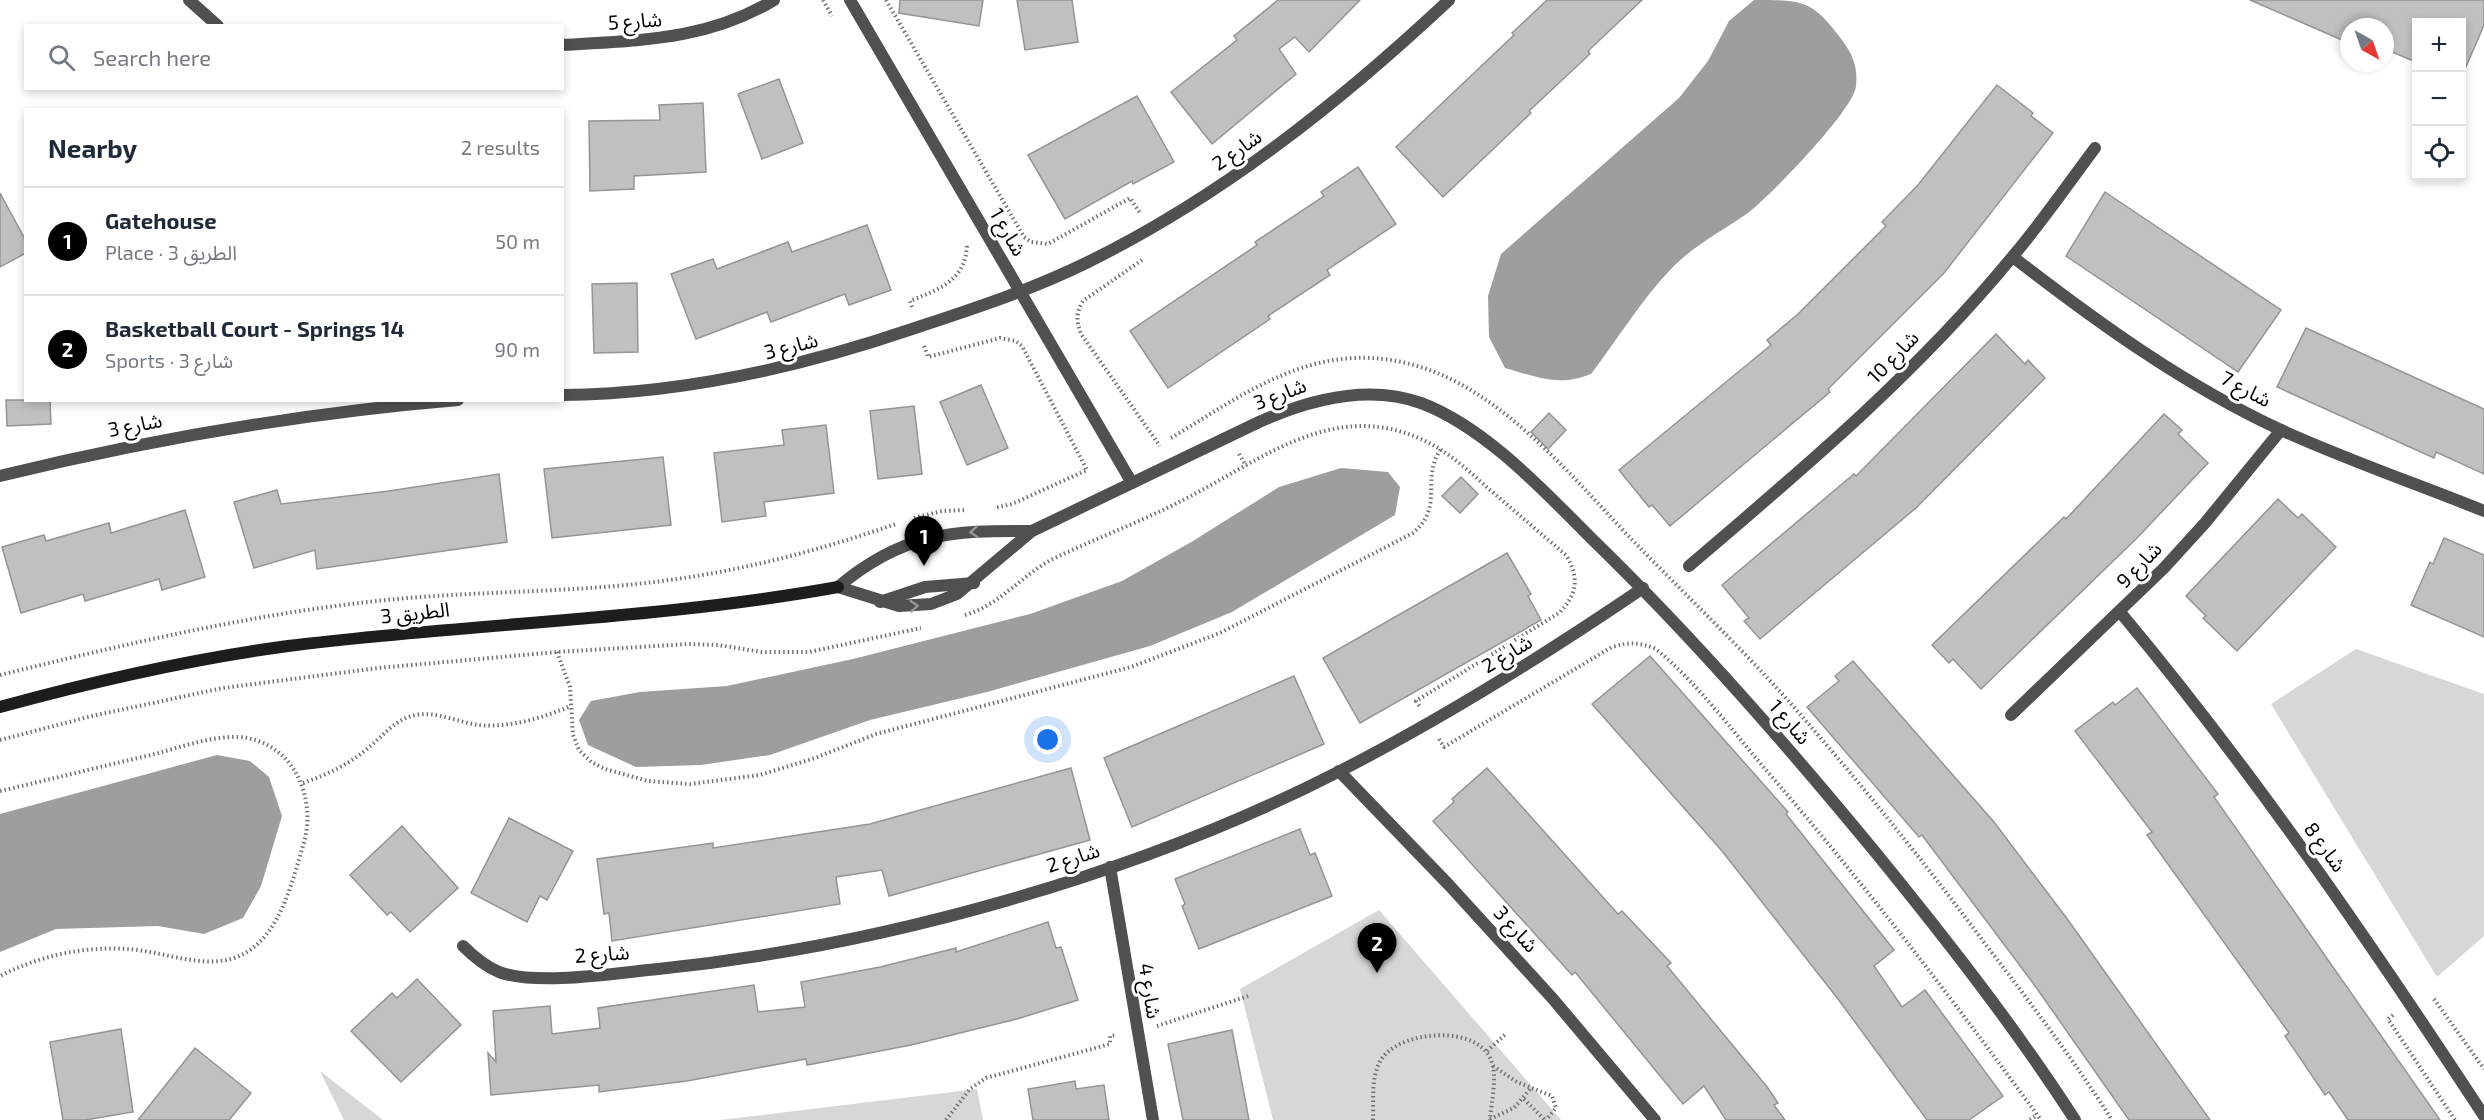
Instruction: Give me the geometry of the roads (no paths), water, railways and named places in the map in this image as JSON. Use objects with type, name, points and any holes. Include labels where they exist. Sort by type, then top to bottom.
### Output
[{"type":"street","points":[[189,0],[216,24]]},
{"type":"street","name":"شارع 5","points":[[564,45],[684,36],[725,24],[774,0]]},
{"type":"street","name":"شارع 1","points":[[850,0],[1132,483]]},
{"type":"street","name":"شارع 2","points":[[1020,292],[1087,263],[1225,182],[1297,132],[1449,0]]},
{"type":"street","name":"شارع 10","points":[[1689,566],[1874,404],[2013,256],[2095,148]]},
{"type":"street","name":"شارع 7","points":[[2013,256],[2072,303],[2181,376],[2281,430],[2484,511]]},
{"type":"street","name":"شارع 3","points":[[564,395],[681,387],[762,373],[841,353],[1020,292]]},
{"type":"street","name":"شارع 3","points":[[1032,531],[1290,408],[1322,399],[1355,395],[1388,397],[1420,403]]},
{"type":"street","name":"شارع 3","points":[[0,476],[110,449],[245,425],[436,402]]},
{"type":"street","name":"شارع 1","points":[[1420,403],[1490,445],[1530,479],[1643,588],[1824,790],[1891,872],[1990,1000],[2075,1120]]},
{"type":"street","name":"شارع 9","points":[[2011,715],[2120,612],[2205,523],[2281,430]]},
{"type":"street","points":[[838,587],[864,565],[889,550],[918,540],[994,530],[1032,531]]},
{"type":"street","name":"3 الطريق","points":[[0,707],[135,673],[287,646],[456,628],[679,612],[838,587],[879,602],[899,606],[931,604],[957,594],[974,583],[1032,531]]},
{"type":"street","points":[[879,602],[925,587],[974,583]]},
{"type":"street","name":"شارع 2","points":[[463,946],[485,965],[499,972],[531,978],[690,966],[895,929],[1035,891],[1190,838],[1339,771],[1430,723],[1561,644],[1643,588]]},
{"type":"street","name":"شارع 8","points":[[2120,612],[2177,681],[2318,870],[2484,1116]]},
{"type":"street","name":"شارع 3","points":[[1339,771],[1449,885],[1545,990],[1655,1120]]},
{"type":"street","name":"شارع 4","points":[[1110,867],[1136,1031],[1153,1120]]},
{"type":"place","name":"Gatehouse","points":[[924,566]]},
{"type":"place","name":"Basketball Court - Springs 14","points":[[1377,973]]}]
